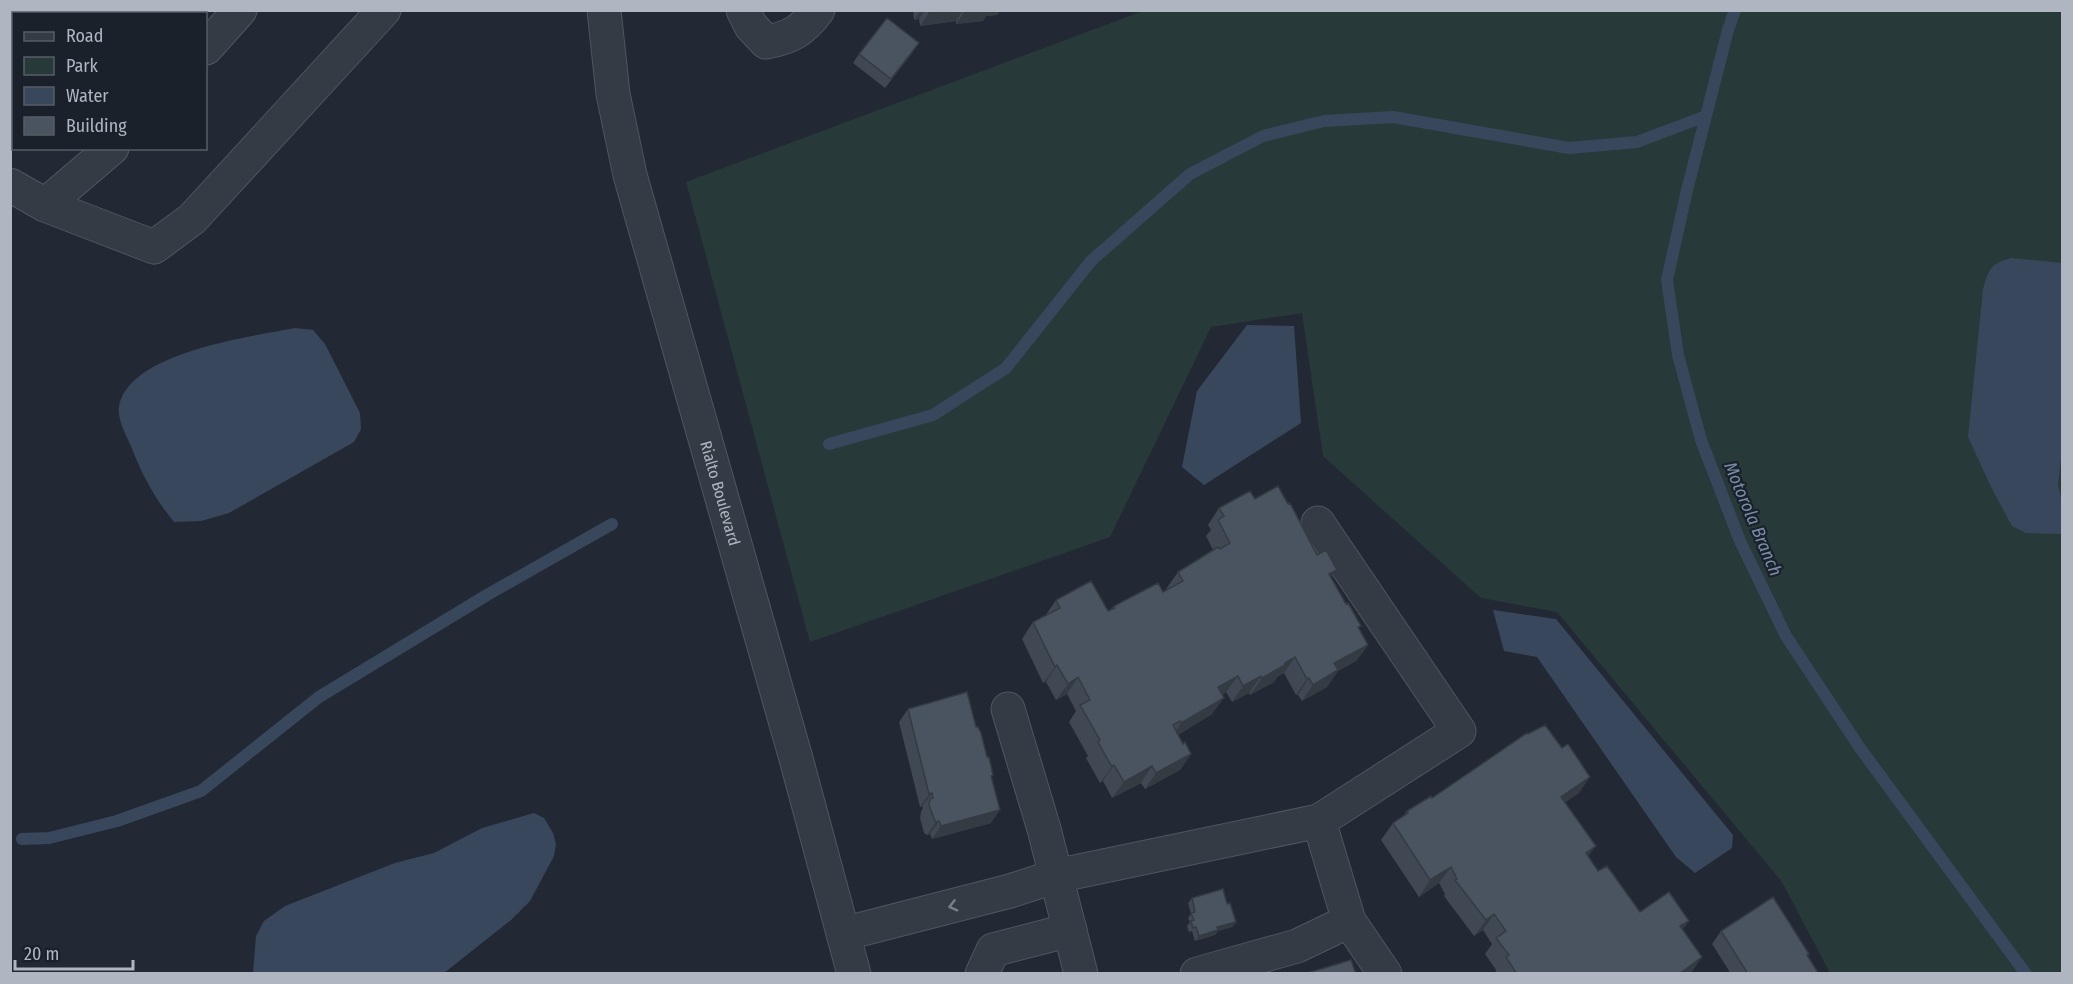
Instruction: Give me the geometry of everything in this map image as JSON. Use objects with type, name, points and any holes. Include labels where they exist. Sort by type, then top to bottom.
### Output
[{"type":"street","points":[[207,47],[240,10]]},
{"type":"street","points":[[10,185],[45,205],[154,247],[192,219],[384,10]]},
{"type":"street","name":"Rialto Boulevard","points":[[604,10],[613,94],[630,175],[855,974]]},
{"type":"street","points":[[742,10],[751,26],[766,42],[784,39],[807,25],[818,10]]},
{"type":"street","points":[[45,205],[110,150]]},
{"type":"street","points":[[843,934],[1010,891],[1056,876],[1318,821],[1459,731],[1318,523]]},
{"type":"street","points":[[1008,709],[1044,829],[1081,974]]},
{"type":"street","points":[[1318,821],[1349,921],[1385,974]]},
{"type":"street","points":[[1197,974],[1297,946],[1349,921]]},
{"type":"street","points":[[982,974],[993,950],[1070,930]]},
{"type":"green space","points":[[1143,11],[2062,11],[2062,973],[1830,973],[1782,882],[1557,612],[1481,598],[1323,456],[1302,313],[1211,327],[1110,537],[810,642],[686,182]]},
{"type":"water","points":[[2012,258],[2062,263],[2062,450],[2058,485],[2062,502],[2062,534],[2026,533],[2012,526],[1968,437],[1983,289],[1992,268],[1999,262]]},
{"type":"water","points":[[1247,325],[1294,326],[1301,423],[1204,485],[1182,467],[1197,391]]},
{"type":"water","points":[[295,328],[313,330],[325,344],[360,413],[361,429],[354,442],[229,513],[201,521],[174,522],[146,479],[121,424],[119,407],[127,388],[144,373],[167,360],[194,350],[222,342]]},
{"type":"water","points":[[1493,610],[1556,619],[1733,835],[1732,848],[1695,873],[1676,857],[1537,657],[1504,651]]},
{"type":"water","points":[[534,813],[544,818],[553,833],[556,844],[554,856],[530,901],[511,920],[444,973],[253,973],[256,936],[264,921],[285,906],[395,863],[434,853],[482,828]]},
{"type":"building","points":[[928,10],[946,10],[929,13]]},
{"type":"building","points":[[887,18],[919,43],[891,79],[859,54]]},
{"type":"building","points":[[1278,486],[1288,504],[1290,503],[1317,555],[1326,550],[1337,570],[1329,574],[1361,626],[1358,627],[1368,645],[1334,663],[1338,670],[1313,685],[1309,678],[1307,679],[1295,657],[1262,678],[1261,676],[1243,686],[1238,676],[1218,687],[1224,698],[1181,723],[1180,721],[1173,725],[1191,754],[1156,773],[1152,766],[1124,782],[1114,765],[1112,767],[1080,705],[1090,700],[1078,677],[1068,684],[1057,665],[1055,667],[1033,622],[1060,608],[1056,600],[1091,581],[1108,611],[1158,583],[1163,592],[1183,581],[1178,572],[1218,547],[1220,549],[1230,543],[1218,520],[1224,516],[1219,508],[1250,491],[1255,499]]},
{"type":"building","points":[[967,692],[976,727],[981,733],[987,757],[989,757],[993,775],[991,776],[1000,810],[941,826],[939,821],[936,822],[934,819],[929,805],[930,799],[933,798],[932,793],[929,794],[908,709]]},
{"type":"building","points":[[1545,725],[1562,748],[1568,744],[1590,777],[1561,797],[1596,846],[1586,853],[1598,871],[1607,866],[1640,912],[1669,892],[1689,921],[1680,926],[1702,957],[1679,974],[1517,974],[1506,957],[1509,955],[1496,938],[1506,931],[1494,914],[1486,920],[1455,880],[1457,879],[1451,867],[1430,880],[1393,823],[1408,813],[1407,811],[1431,796],[1432,798],[1527,733]]},
{"type":"building","points":[[1223,889],[1236,922],[1217,927],[1218,930],[1199,936],[1191,921],[1194,920],[1191,913],[1195,912],[1192,898]]},
{"type":"building","points":[[1773,897],[1819,974],[1748,974],[1721,931]]},
{"type":"building","points":[[1351,960],[1356,974],[1304,974]]},
{"type":"waterway","name":"Motorola Branch","points":[[1735,10],[1687,190],[1667,280],[1678,355],[1701,440],[1740,541],[1786,636],[1860,748],[2026,974]]},
{"type":"waterway","points":[[829,444],[933,415],[1006,368],[1091,261],[1190,174],[1263,136],[1324,121],[1393,117],[1569,148],[1637,142],[1706,116]]},
{"type":"waterway","points":[[22,839],[49,838],[117,821],[201,791],[319,697],[487,595],[612,524]]}]
